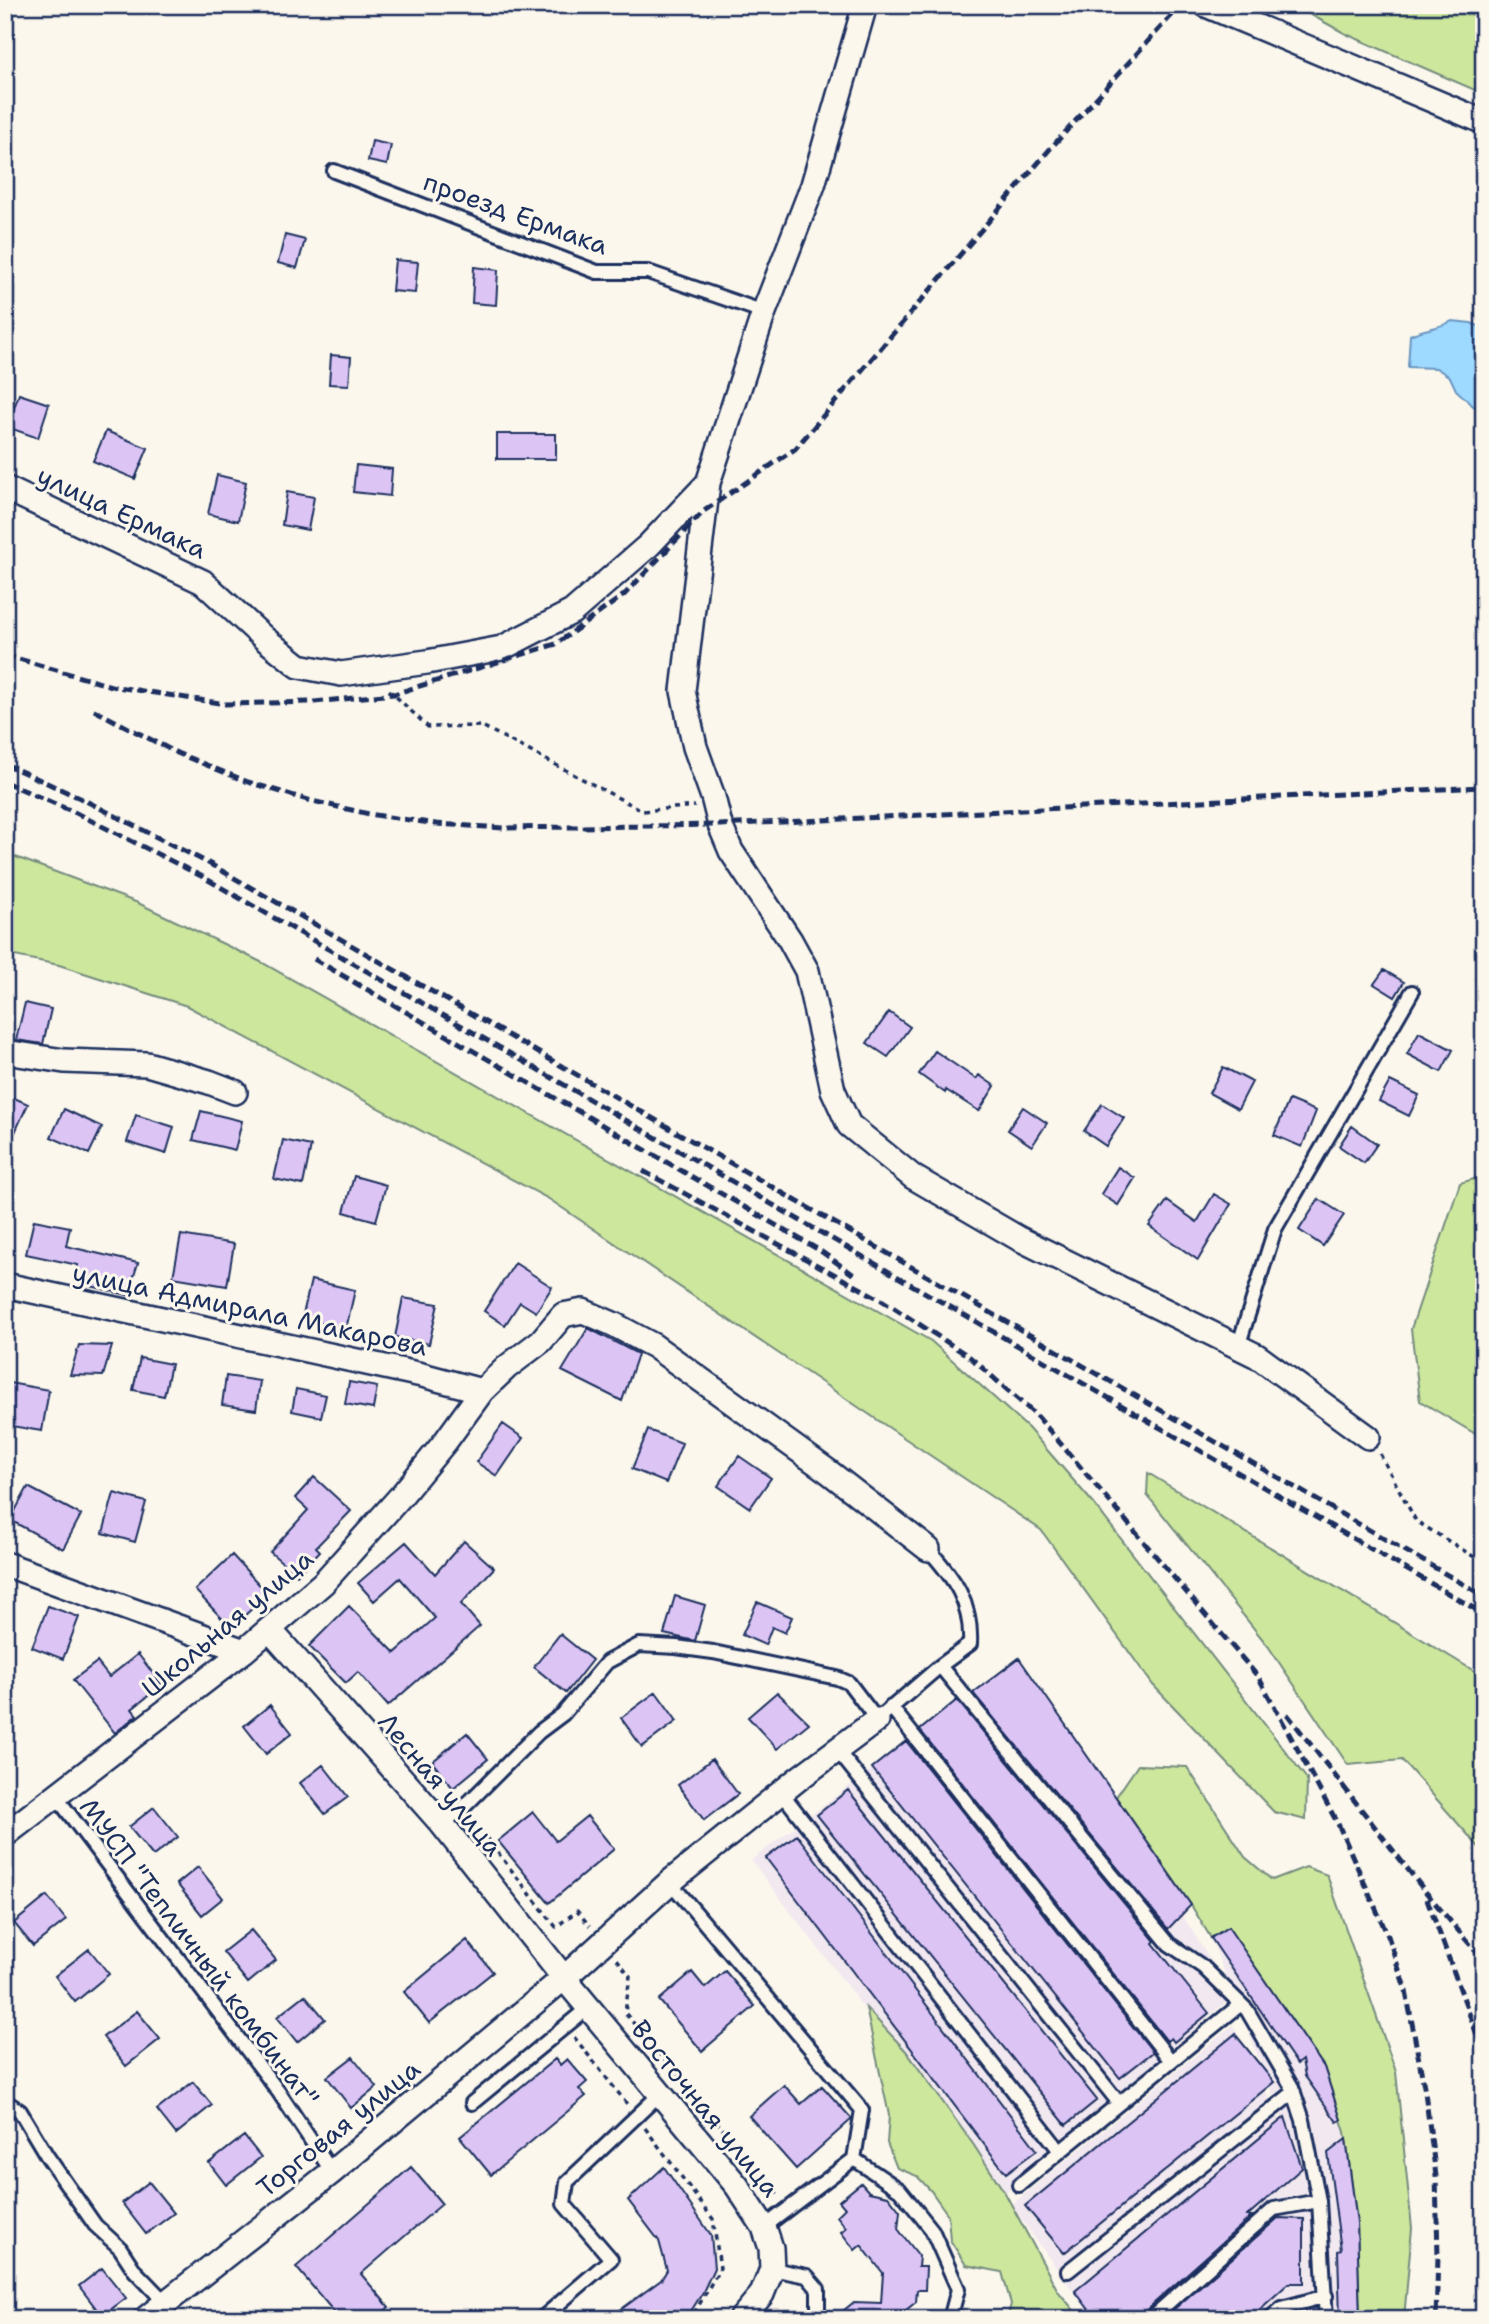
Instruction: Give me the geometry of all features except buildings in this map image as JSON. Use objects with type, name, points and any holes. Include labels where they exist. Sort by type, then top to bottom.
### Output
[{"type":"street","points":[[865,5],[813,185],[765,312],[708,483],[683,691],[695,747],[720,825],[731,851],[790,940],[807,971],[833,1090],[849,1125],[913,1177],[1018,1238],[1257,1356],[1368,1437]]},
{"type":"street","points":[[1206,5],[1484,122]]},
{"type":"street","name":"улица Ермака","points":[[5,488],[203,582],[299,666],[341,674],[502,648],[572,612],[649,545],[708,483]]},
{"type":"street","points":[[5,1052],[64,1061],[147,1064],[235,1092]]},
{"type":"street","name":"улица Адмирала Макарова","points":[[5,1285],[422,1375],[482,1391]]},
{"type":"street","name":"Школьная улица","points":[[5,1835],[244,1651],[323,1583],[401,1496],[482,1391],[507,1367],[541,1341],[563,1315],[583,1311],[654,1346],[829,1472],[928,1549]]},
{"type":"street","points":[[5,1564],[244,1651]]},
{"type":"street","name":"Лесная улица","points":[[270,1630],[442,1824],[564,1978]]},
{"type":"street","name":"Торговая улица","points":[[145,2319],[332,2172],[564,1978],[670,1882],[781,1792],[884,1714]]},
{"type":"street","name":"Восточная улица","points":[[564,1978],[737,2186],[764,2227],[771,2248],[772,2269]]},
{"type":"street","points":[[741,2319],[762,2294],[772,2269]]},
{"type":"lane","name":"проезд Ермака","points":[[334,171],[597,272],[648,272],[765,312]]},
{"type":"lane","points":[[1238,1347],[1275,1229],[1412,992]]},
{"type":"lane","points":[[884,1714],[970,1644],[971,1625],[967,1608],[950,1573],[928,1549]]},
{"type":"lane","points":[[442,1824],[463,1808],[539,1732],[563,1714],[607,1662],[639,1645],[713,1652],[837,1678],[849,1683],[884,1714],[1171,2061]]},
{"type":"lane","points":[[940,1666],[1169,1944],[1203,1967],[1241,2004],[1279,2061],[1294,2092],[1303,2120],[1319,2201],[1326,2319]]},
{"type":"lane","points":[[837,1750],[1119,2103]]},
{"type":"lane","points":[[781,1792],[1060,2151]]},
{"type":"lane","name":"МУСП \"Тепличный комбинат\"","points":[[55,1795],[278,2091],[332,2172]]},
{"type":"lane","points":[[670,1882],[862,2110],[854,2159],[764,2227]]},
{"type":"lane","points":[[1018,2185],[1241,2004]]},
{"type":"lane","points":[[471,2103],[589,2007]]},
{"type":"lane","points":[[1068,2271],[1294,2092]]},
{"type":"lane","points":[[541,2319],[611,2259],[565,2204],[567,2182],[660,2094]]},
{"type":"lane","points":[[5,2101],[20,2111],[47,2156],[95,2225],[120,2248],[135,2271],[165,2302]]},
{"type":"lane","points":[[854,2159],[900,2190],[932,2230],[958,2288],[950,2319]]},
{"type":"lane","points":[[1150,2319],[1275,2209],[1319,2201]]},
{"type":"lane","points":[[772,2269],[807,2276],[818,2289],[818,2312],[812,2319]]},
{"type":"lane","points":[[1269,2319],[1282,2308],[1326,2296]]},
{"type":"path","points":[[176,5],[181,12]]},
{"type":"path","points":[[367,671],[428,727],[482,726],[643,811],[695,806]]},
{"type":"path","points":[[1368,1437],[1378,1450],[1416,1521],[1484,1563]]},
{"type":"path","points":[[463,1808],[556,1927],[576,1911],[604,1942],[630,1976],[625,2013],[789,2208]]},
{"type":"path","points":[[566,2026],[713,2219],[720,2268],[691,2319]]},
{"type":"shaded area","points":[[1019,1658],[1233,1995],[1211,1938],[1228,1927],[1344,2100],[1360,2319],[1295,2319],[1295,2288],[1288,2319],[1093,2319],[1011,2205],[1233,2025],[1294,2149],[1234,1995],[1005,2193],[751,1860]]},
{"type":"green space","points":[[1293,5],[1484,5],[1484,94],[1346,34]]},
{"type":"green space","points":[[5,853],[138,903],[261,962],[931,1341],[1028,1428],[1094,1504],[1307,1779],[1306,1820],[1274,1812],[1153,1685],[1041,1530],[549,1199],[187,1006],[59,965],[5,954]]},
{"type":"green space","points":[[1484,1176],[1484,1439],[1420,1401],[1411,1329],[1460,1183]]},
{"type":"green space","points":[[1148,1473],[1484,1677],[1484,1853],[1402,1760],[1348,1765],[1268,1646],[1147,1495]]},
{"type":"green space","points":[[1138,1765],[1187,1767],[1245,1857],[1272,1880],[1306,1867],[1327,1875],[1396,2072],[1412,2228],[1404,2319],[1360,2319],[1357,2223],[1345,2132],[1324,2067],[1228,1927],[1211,1938],[1116,1797]]},
{"type":"green space","points":[[866,2008],[906,2051],[973,2144],[1005,2193],[1058,2291],[1081,2319],[1007,2319],[1011,2304],[1002,2272],[966,2265],[950,2240],[948,2215],[931,2191],[917,2176],[897,2168],[887,2143],[889,2115]]},
{"type":"water","points":[[1452,321],[1471,323],[1484,328],[1484,411],[1473,406],[1456,390],[1450,377],[1436,368],[1408,367],[1410,335]]},
{"type":"railway","points":[[5,655],[111,686],[225,704],[314,702],[394,694],[556,644],[624,595],[704,511],[795,449],[1050,149],[1181,5]]},
{"type":"railway","points":[[94,710],[177,753],[248,782],[308,800],[369,814],[436,824],[504,828],[720,825],[1484,787]]},
{"type":"railway","points":[[5,764],[80,798],[210,864],[1484,1596]]},
{"type":"railway","points":[[5,782],[74,812],[203,877],[1484,1614]]},
{"type":"railway","points":[[314,959],[819,1250],[857,1277]]},
{"type":"railway","points":[[643,1171],[880,1299],[970,1357],[1038,1417],[1259,1678],[1339,1826],[1388,1936],[1406,1991],[1425,2092],[1436,2176],[1436,2319]]},
{"type":"railway","points":[[1287,1714],[1424,1890],[1484,1961]]},
{"type":"railway","points":[[1427,1899],[1484,2054]]}]
